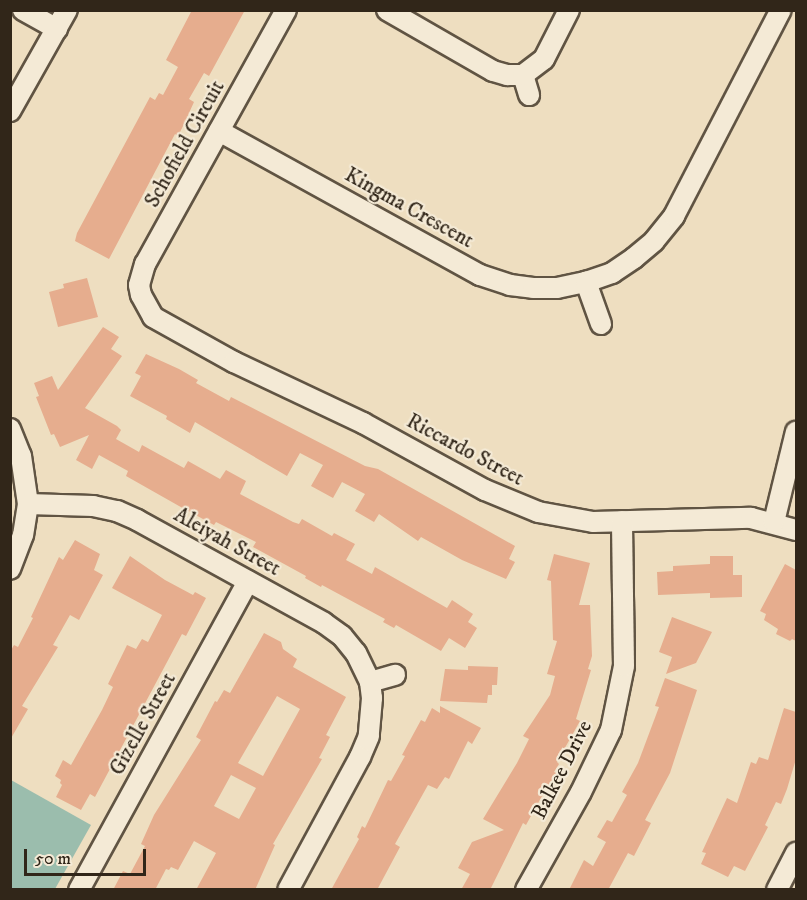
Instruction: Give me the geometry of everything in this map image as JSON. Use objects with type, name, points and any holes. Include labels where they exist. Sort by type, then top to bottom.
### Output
[{"type":"street","points":[[23,10],[57,29]]},
{"type":"street","points":[[10,111],[67,10]]},
{"type":"street","name":"Schofield Circuit","points":[[144,304],[139,285],[145,264],[286,10]]},
{"type":"street","points":[[387,10],[494,71],[507,75],[523,75],[544,59],[569,10]]},
{"type":"street","name":"Kingma Crescent","points":[[219,131],[480,275],[510,285],[533,288],[556,288],[586,282],[612,273],[634,258],[654,241],[674,216],[781,10]]},
{"type":"street","points":[[523,75],[529,95]]},
{"type":"street","points":[[586,282],[601,324]]},
{"type":"street","name":"Riccardo Street","points":[[144,304],[160,322],[266,378],[363,423],[512,504],[567,519],[622,521],[723,518],[774,522],[796,530]]},
{"type":"street","points":[[10,429],[21,456],[28,504],[23,535],[10,569]]},
{"type":"street","points":[[774,522],[796,432]]},
{"type":"street","name":"Aleiyah Street","points":[[28,504],[93,506],[117,511],[324,623],[342,636],[356,653],[370,682],[373,714],[369,736],[360,757],[288,890]]},
{"type":"street","name":"Balkee Drive","points":[[526,890],[581,792],[610,730],[624,666],[622,521]]},
{"type":"street","name":"Gizelle Street","points":[[79,890],[248,581]]},
{"type":"street","points":[[370,682],[395,675]]},
{"type":"street","points":[[777,890],[796,853]]},
{"type":"shaded area","points":[[11,780],[91,825],[55,889],[11,889]]},
{"type":"building","points":[[192,10],[245,10],[209,76],[204,73],[189,99],[194,102],[178,136],[175,134],[109,259],[75,241],[77,233],[150,97],[155,100],[159,93],[163,95],[178,67],[166,60]]},
{"type":"building","points":[[87,278],[98,317],[58,327],[49,292],[64,288],[63,284]]},
{"type":"building","points":[[103,327],[119,337],[111,349],[122,356],[85,408],[121,430],[116,439],[139,452],[142,445],[184,468],[188,461],[220,479],[226,470],[246,481],[240,494],[293,522],[299,524],[302,519],[332,536],[334,533],[355,544],[346,560],[372,574],[375,567],[447,608],[452,600],[473,614],[468,622],[477,628],[465,648],[449,638],[441,651],[396,625],[394,628],[383,622],[385,619],[322,585],[321,587],[305,578],[306,576],[253,547],[256,542],[216,522],[214,525],[126,476],[128,471],[99,455],[92,469],[76,460],[89,435],[60,447],[54,434],[51,435],[36,397],[39,396],[34,383],[52,376],[58,390]]},
{"type":"building","points":[[146,354],[179,369],[198,380],[196,383],[229,401],[231,397],[365,466],[378,469],[515,546],[509,559],[515,562],[506,579],[462,560],[421,537],[418,541],[379,514],[374,522],[355,511],[365,494],[342,482],[333,498],[311,486],[323,465],[300,453],[287,476],[195,422],[190,433],[166,419],[167,416],[130,396],[141,376],[135,373]]},
{"type":"building","points":[[75,540],[100,554],[94,570],[103,575],[79,620],[70,615],[53,645],[58,647],[22,706],[28,709],[10,740],[10,652],[14,645],[18,647],[33,618],[31,617],[59,557],[63,560]]},
{"type":"building","points":[[554,554],[590,563],[579,605],[590,605],[592,656],[588,669],[591,670],[576,719],[580,721],[557,762],[559,764],[554,772],[561,775],[554,789],[548,785],[526,825],[523,823],[490,890],[461,890],[470,874],[458,868],[472,842],[504,830],[483,819],[529,739],[523,736],[550,695],[555,676],[547,674],[557,641],[553,640],[551,581],[547,580]]},
{"type":"building","points":[[130,556],[165,580],[193,595],[195,592],[206,598],[186,636],[182,634],[95,797],[90,794],[81,810],[56,797],[62,785],[61,780],[55,776],[63,760],[71,765],[102,710],[113,687],[108,684],[127,645],[136,649],[142,639],[148,642],[162,615],[112,588]]},
{"type":"building","points":[[710,556],[733,556],[733,575],[742,575],[742,597],[710,598],[710,593],[658,595],[657,572],[673,571],[673,566],[710,564]]},
{"type":"building","points":[[785,564],[796,570],[796,641],[792,639],[790,641],[776,634],[778,629],[764,620],[766,614],[760,611]]},
{"type":"building","points":[[672,617],[712,632],[696,663],[666,674],[672,657],[659,652]]},
{"type":"building","points":[[264,633],[281,642],[283,649],[297,659],[293,667],[346,697],[326,735],[330,737],[319,758],[322,759],[273,844],[275,845],[255,890],[196,890],[216,853],[194,841],[178,870],[171,867],[169,870],[166,869],[155,890],[113,890],[123,871],[130,874],[145,846],[141,844],[154,815],[201,740],[196,737],[215,701],[217,702],[224,690],[230,693]],"holes":[[[277,696],[300,709],[263,776],[238,763]],[[231,775],[256,788],[239,819],[214,806]]]},
{"type":"building","points":[[468,666],[498,667],[497,685],[492,685],[492,695],[488,695],[487,703],[440,701],[445,669],[468,670]]},
{"type":"building","points":[[665,678],[697,690],[670,773],[645,820],[651,823],[634,856],[628,853],[608,890],[569,890],[584,860],[593,866],[606,842],[597,837],[607,820],[612,822],[627,795],[622,792],[638,763],[659,707],[655,706]]},
{"type":"building","points":[[440,706],[481,728],[472,744],[468,741],[449,779],[445,777],[437,789],[428,785],[395,844],[400,847],[377,890],[331,890],[359,839],[357,837],[362,826],[365,828],[388,780],[391,781],[405,756],[402,755],[421,720],[425,722],[432,708],[440,713]]},
{"type":"building","points":[[784,708],[796,712],[796,759],[787,789],[781,804],[776,802],[765,825],[768,827],[745,871],[734,866],[728,877],[701,864],[706,853],[702,852],[727,798],[737,803],[751,762],[756,764],[759,757],[768,760]]}]
